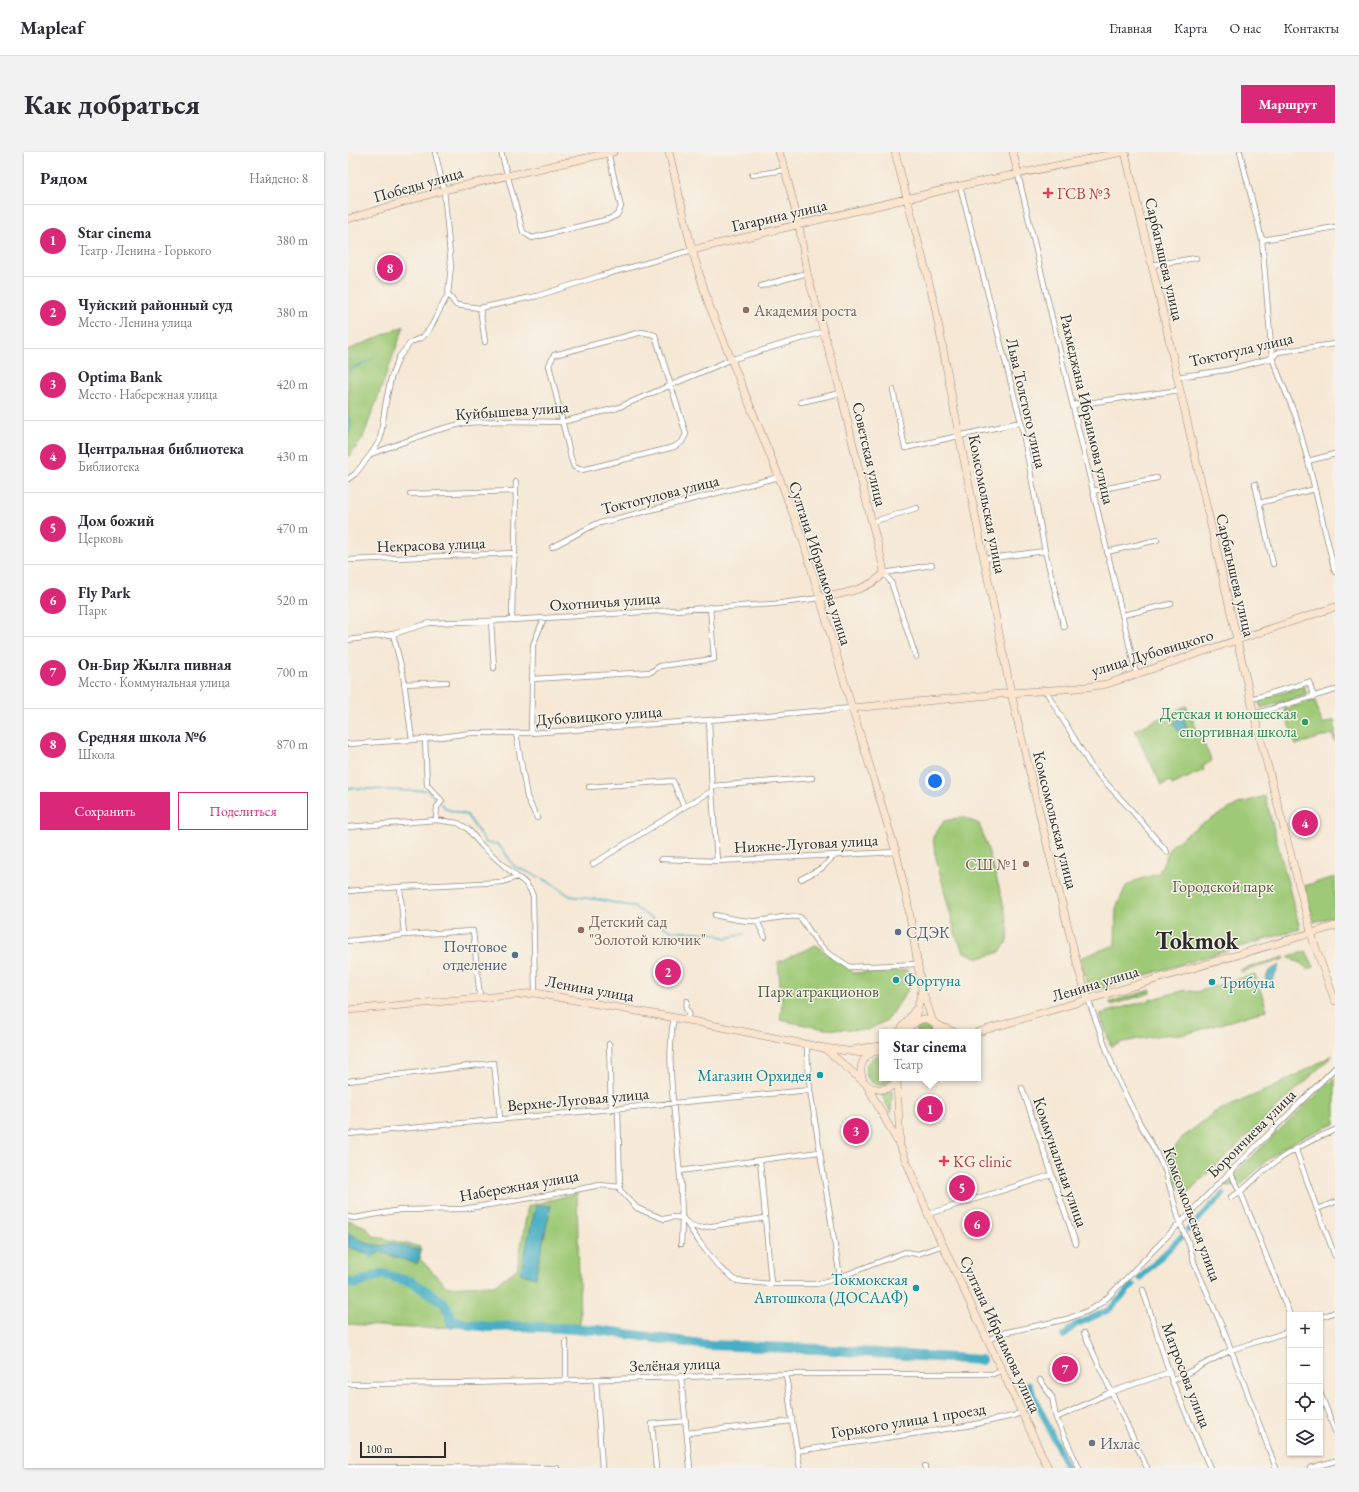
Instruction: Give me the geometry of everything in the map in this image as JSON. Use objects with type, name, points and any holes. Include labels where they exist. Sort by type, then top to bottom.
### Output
[{"type":"main road","name":"Победы улица","points":[[348,219],[444,190],[610,152]]},
{"type":"main road","name":"Султана Ибраимова улица","points":[[669,152],[692,250],[709,305],[730,360],[779,477],[802,540],[820,598],[896,852],[922,990]]},
{"type":"main road","name":"Советская улица","points":[[779,152],[785,170],[798,225],[807,273],[841,393],[884,573]]},
{"type":"main road","name":"Комсомольская улица","points":[[895,152],[906,200],[935,306],[959,435],[1012,693],[1045,835],[1088,999]]},
{"type":"main road","name":"Рахмеджана Ибраимова улица","points":[[1013,152],[1018,174]]},
{"type":"main road","name":"Гагарина улица","points":[[692,250],[960,186],[1124,152]]},
{"type":"main road","name":"Сарбагышева улица","points":[[1124,152],[1152,265],[1254,714],[1311,933],[1335,1001]]},
{"type":"main road","points":[[820,598],[849,592],[876,582],[884,573]]},
{"type":"main road","name":"улица Дубовицкого","points":[[852,708],[1046,691],[1107,684],[1335,607]]},
{"type":"main road","name":"Ленина улица","points":[[981,1031],[1335,926]]},
{"type":"main road","points":[[922,990],[934,1023]]},
{"type":"main road","points":[[912,1027],[922,990]]},
{"type":"main road","name":"Ленина улица","points":[[348,1010],[535,993],[674,1017],[837,1050]]},
{"type":"main road","points":[[928,1006],[940,1029]]},
{"type":"main road","points":[[902,1029],[918,1007]]},
{"type":"main road","points":[[912,1027],[922,1019],[928,1019],[940,1029]]},
{"type":"main road","points":[[837,1050],[879,1046]]},
{"type":"main road","points":[[824,1048],[871,1088],[883,1090],[891,1087],[896,1081]]},
{"type":"main road","points":[[879,1048],[862,1061],[860,1069],[865,1083],[900,1146]]},
{"type":"main road","points":[[837,1050],[871,1053],[879,1052]]},
{"type":"main road","points":[[898,1081],[900,1146]]},
{"type":"main road","name":"Султана Ибраимова улица","points":[[900,1146],[928,1214],[1048,1468]]},
{"type":"street","points":[[348,479],[355,474],[380,440],[391,378],[399,357],[411,342],[423,337],[431,327],[448,294],[451,266],[444,190],[436,152]]},
{"type":"street","points":[[501,152],[523,232],[532,238],[609,219],[617,215],[621,207],[610,152]]},
{"type":"street","points":[[1240,152],[1262,240],[1272,358],[1296,417],[1335,572]]},
{"type":"street","points":[[752,175],[785,170]]},
{"type":"street","name":"Рахмеджана Ибраимова улица","points":[[1018,174],[1136,673]]},
{"type":"street","name":"Льва Толстого улица","points":[[960,186],[1020,422],[1045,551],[1064,627]]},
{"type":"street","points":[[1262,240],[1335,227]]},
{"type":"street","name":"Гагарина улица","points":[[448,294],[456,305],[480,308],[537,296],[600,276],[692,250]]},
{"type":"street","points":[[1152,265],[1196,258]]},
{"type":"street","points":[[761,286],[807,273]]},
{"type":"street","points":[[480,308],[485,342]]},
{"type":"street","points":[[642,332],[655,335],[671,386],[686,434],[682,442],[674,447],[582,470],[574,467],[549,365],[554,356],[642,332]]},
{"type":"street","name":"Куйбышева улица","points":[[371,454],[434,431],[464,423],[499,421],[562,422],[617,408],[730,360],[823,332]]},
{"type":"street","name":"Токтогула улица","points":[[1177,377],[1226,370],[1272,358],[1278,352],[1335,344]]},
{"type":"street","points":[[893,390],[905,448],[1020,422]]},
{"type":"street","name":"Токтогула улица","points":[[1073,405],[1180,390]]},
{"type":"street","name":"Советская улица","points":[[801,402],[841,393]]},
{"type":"street","points":[[1308,461],[1335,454]]},
{"type":"street","name":"Токтогулова улица","points":[[552,547],[596,524],[779,477]]},
{"type":"street","points":[[1093,491],[1157,478]]},
{"type":"street","points":[[512,620],[512,572],[515,553],[516,482]]},
{"type":"street","points":[[1255,484],[1273,564]]},
{"type":"street","points":[[1259,503],[1315,489]]},
{"type":"street","points":[[410,494],[515,491]]},
{"type":"street","name":"Советская улица","points":[[872,522],[917,508]]},
{"type":"street","points":[[1107,552],[1157,540]]},
{"type":"street","points":[[984,559],[1045,551]]},
{"type":"street","name":"Некрасова улица","points":[[348,560],[515,553]]},
{"type":"street","points":[[884,573],[932,566]]},
{"type":"street","name":"Советская улица","points":[[884,573],[891,582],[916,657]]},
{"type":"street","name":"Охотничья улица","points":[[348,640],[393,634],[429,623],[512,620],[774,604],[820,598]]},
{"type":"street","points":[[1123,615],[1171,604]]},
{"type":"street","points":[[532,679],[651,672],[660,666],[714,660],[710,607]]},
{"type":"street","points":[[531,733],[533,645],[544,618]]},
{"type":"street","points":[[490,621],[494,668]]},
{"type":"street","points":[[393,634],[404,684],[412,740]]},
{"type":"street","points":[[404,684],[447,682]]},
{"type":"street","points":[[1251,699],[1309,682],[1314,697]]},
{"type":"street","points":[[1254,714],[1335,690]]},
{"type":"street","points":[[1046,691],[1092,768],[1133,812],[1167,852]]},
{"type":"street","name":"Дубовицкого улица","points":[[348,744],[425,739],[471,733],[516,734],[852,708]]},
{"type":"street","points":[[709,720],[717,861]]},
{"type":"street","points":[[516,734],[526,797],[537,818]]},
{"type":"street","points":[[425,739],[427,785],[442,801],[437,807],[436,820]]},
{"type":"street","points":[[593,864],[712,789],[812,778]]},
{"type":"street","points":[[589,787],[673,781],[684,807]]},
{"type":"street","points":[[348,827],[436,820],[458,823],[468,829],[481,845],[526,884],[530,890],[532,896],[535,993]]},
{"type":"street","name":"Нижне-Луговая улица","points":[[661,859],[717,861],[896,852]]},
{"type":"street","points":[[801,879],[822,868],[833,857],[839,855]]},
{"type":"street","points":[[348,891],[503,882],[517,877]]},
{"type":"street","points":[[400,887],[404,935]]},
{"type":"street","points":[[715,915],[758,921],[792,915],[800,917],[817,942],[828,953],[850,967],[918,964]]},
{"type":"street","points":[[758,921],[765,937]]},
{"type":"street","points":[[348,941],[404,935],[472,931],[480,998]]},
{"type":"street","name":"Комсомольская улица","points":[[1088,999],[1091,1011],[1102,1034],[1116,1075],[1165,1170],[1180,1223],[1189,1244],[1195,1265],[1224,1331],[1276,1468]]},
{"type":"street","points":[[688,1001],[686,1009],[689,1012],[688,1020]]},
{"type":"street","points":[[674,1017],[671,1032],[671,1068],[683,1218],[681,1244]]},
{"type":"street","points":[[609,1044],[611,1110]]},
{"type":"street","points":[[808,1044],[807,1058],[810,1090],[840,1277]]},
{"type":"street","points":[[348,1081],[494,1063],[500,1118]]},
{"type":"street","name":"Борончиева улица","points":[[989,1342],[1003,1333],[1067,1319],[1097,1306],[1107,1298],[1230,1172],[1335,1068]]},
{"type":"street","name":"Коммунальная улица","points":[[1022,1088],[1076,1244]]},
{"type":"street","name":"Верхне-Луговая улица","points":[[348,1134],[500,1118],[611,1110],[810,1090]]},
{"type":"street","points":[[618,1109],[620,1190],[637,1208],[664,1219],[683,1218],[690,1226],[699,1228],[765,1218]]},
{"type":"street","name":"Борончиева улица","points":[[1232,1197],[1241,1193],[1264,1170],[1308,1142],[1335,1130]]},
{"type":"street","points":[[1296,1150],[1316,1209],[1335,1256]]},
{"type":"street","points":[[680,1171],[819,1152]]},
{"type":"street","points":[[760,1160],[771,1284]]},
{"type":"street","points":[[1230,1172],[1241,1193],[1289,1312]]},
{"type":"street","points":[[928,1214],[1052,1175]]},
{"type":"street","name":"Набережная улица","points":[[348,1217],[355,1218],[400,1210],[463,1209],[549,1195],[591,1186],[600,1185],[620,1187]]},
{"type":"street","points":[[1316,1209],[1335,1202]]},
{"type":"street","points":[[683,1218],[719,1267],[737,1281],[771,1284],[817,1284],[840,1277],[905,1252],[918,1254],[943,1245]]},
{"type":"street","name":"Матросова улица","points":[[1143,1290],[1172,1380],[1210,1468]]},
{"type":"street","points":[[1323,1317],[1335,1312]]},
{"type":"street","points":[[1172,1380],[1231,1350],[1287,1332]]},
{"type":"street","points":[[1084,1333],[1147,1468]]},
{"type":"street","points":[[566,1342],[566,1380]]},
{"type":"street","name":"Зелёная улица","points":[[348,1384],[596,1380],[682,1376],[786,1374],[993,1374],[1002,1368]]},
{"type":"street","points":[[1056,1418],[1111,1392],[1170,1372]]},
{"type":"street","points":[[786,1374],[800,1468]]},
{"type":"street","points":[[682,1376],[690,1468]]},
{"type":"street","points":[[596,1380],[602,1468]]},
{"type":"street","points":[[1040,1380],[1052,1397],[1056,1418],[1079,1468]]},
{"type":"street","points":[[1323,1400],[1335,1431]]},
{"type":"street","name":"Горького улица 1 проезд","points":[[797,1451],[966,1426],[1013,1416],[1022,1412]]},
{"type":"street","points":[[656,1468],[652,1424],[686,1421]]},
{"type":"street","points":[[687,1433],[792,1421]]},
{"type":"street","points":[[1310,1468],[1335,1461]]},
{"type":"street","points":[[348,1467],[557,1468]]},
{"type":"green space","points":[[404,326],[362,440],[348,457],[348,350]]},
{"type":"green space","points":[[1304,686],[1307,695],[1261,708],[1258,700]]},
{"type":"green space","name":"Детская и юношеская спортивная школа","points":[[1315,700],[1322,724],[1335,720],[1335,742],[1332,734],[1295,745],[1284,709]]},
{"type":"green space","points":[[1186,706],[1212,761],[1202,766],[1204,770],[1172,785],[1170,781],[1161,785],[1135,730]]},
{"type":"green space","name":"Городской парк","points":[[1265,796],[1300,929],[1089,992],[1080,958],[1115,945],[1116,908],[1126,886],[1135,881],[1159,873],[1171,846],[1197,827],[1238,804]]},
{"type":"green space","points":[[963,817],[979,824],[998,882],[1008,930],[1008,939],[1000,952],[979,958],[964,952],[956,936],[935,854],[933,837],[944,821]]},
{"type":"green space","points":[[1335,877],[1335,916],[1314,922],[1304,886]]},
{"type":"green space","name":"Парк атракционов","points":[[816,945],[854,973],[908,970],[909,988],[887,1020],[868,1030],[825,1029],[780,1020],[782,1004],[778,962]]},
{"type":"green space","points":[[1306,951],[1314,967],[1308,969],[1300,963],[1290,959],[1289,956]]},
{"type":"green space","points":[[1284,957],[1285,959],[1241,972],[1240,970]]},
{"type":"green space","points":[[1255,974],[1267,1010],[1186,1034],[1161,1035],[1123,1042],[1111,1046],[1100,1014],[1185,990],[1196,992]]},
{"type":"green space","points":[[1151,990],[1151,993],[1111,1005],[1110,1002]]},
{"type":"green space","points":[[925,1022],[931,1025],[933,1029],[916,1029],[919,1024]]},
{"type":"green space","points":[[1333,1055],[1187,1193],[1175,1184],[1166,1159],[1182,1138],[1215,1112],[1274,1087]]},
{"type":"green space","points":[[876,1056],[879,1056],[879,1081],[890,1081],[887,1084],[874,1084],[869,1080],[866,1074],[866,1068],[869,1062]]},
{"type":"green space","points":[[1335,1077],[1335,1124],[1286,1146],[1263,1164],[1241,1185],[1221,1186]]},
{"type":"green space","points":[[892,1090],[891,1114],[881,1093],[887,1093]]},
{"type":"green space","points":[[577,1193],[580,1324],[410,1328],[348,1324],[348,1220],[366,1227],[373,1236],[420,1247],[420,1259],[447,1287],[494,1285],[517,1269],[528,1206]]},
{"type":"water","points":[[1183,717],[1187,727],[1178,731],[1173,722]]},
{"type":"water","points":[[1280,965],[1272,981],[1266,984],[1266,977],[1269,972]]},
{"type":"water","points":[[536,1205],[551,1206],[535,1278],[520,1273]]},
{"type":"water","points":[[348,1233],[369,1244],[382,1246],[392,1243],[421,1251],[417,1264],[380,1252],[371,1258],[366,1253],[348,1247]]},
{"type":"waterway","points":[[348,372],[351,369],[373,359]]},
{"type":"waterway","points":[[348,417],[351,427],[348,433]]},
{"type":"waterway","points":[[348,788],[410,791],[427,790],[439,802]]},
{"type":"waterway","points":[[442,804],[446,809],[467,815],[486,843],[497,844],[504,851],[514,866],[550,882],[570,896],[601,900],[634,907],[671,931],[713,933],[726,938],[744,934]]},
{"type":"waterway","points":[[1188,1230],[1223,1194]]},
{"type":"waterway","points":[[1140,1278],[1181,1237]]},
{"type":"waterway","points":[[348,1282],[355,1284],[382,1274],[412,1282],[443,1302],[449,1312],[451,1323],[459,1321],[466,1324],[489,1327],[519,1326],[597,1330],[708,1345],[816,1349],[981,1360]]},
{"type":"waterway","points":[[1063,1336],[1075,1325],[1109,1310],[1133,1285]]},
{"type":"waterway","points":[[1029,1384],[1067,1468]]},
{"type":"place","name":"ГСВ №3","points":[[1048,193]]},
{"type":"place","name":"Средняя школа №6","points":[[390,268]]},
{"type":"place","name":"Академия роста","points":[[746,310]]},
{"type":"place","name":"Детская и юношеская спортивная школа","points":[[1305,722]]},
{"type":"place","name":"Центральная библиотека","points":[[1305,823]]},
{"type":"place","name":"СШ №1","points":[[1026,864]]},
{"type":"place","name":"Детский сад \"Золотой ключик\"","points":[[581,930]]},
{"type":"place","name":"СДЭК","points":[[898,932]]},
{"type":"place","name":"Почтовое отделение","points":[[515,955]]},
{"type":"place","name":"Чуйский районный суд","points":[[668,972]]},
{"type":"place","name":"Фортуна","points":[[896,980]]},
{"type":"place","name":"Трибуна","points":[[1212,982]]},
{"type":"place","name":"Магазин Орхидея","points":[[820,1075]]},
{"type":"place","name":"Star cinema","points":[[930,1109]]},
{"type":"place","name":"Optima Bank","points":[[856,1131]]},
{"type":"place","name":"KG clinic","points":[[944,1161]]},
{"type":"place","name":"Дом божий","points":[[962,1188]]},
{"type":"place","name":"Fly Park","points":[[977,1224]]},
{"type":"place","name":"Токмокская Автошкола (ДОСААФ)","points":[[916,1288]]},
{"type":"place","name":"Он-Бир Жылга пивная","points":[[1065,1369]]},
{"type":"place","name":"Ихлас","points":[[1092,1443]]},
{"type":"district","name":"Tokmok","points":[[1197,941]]}]
